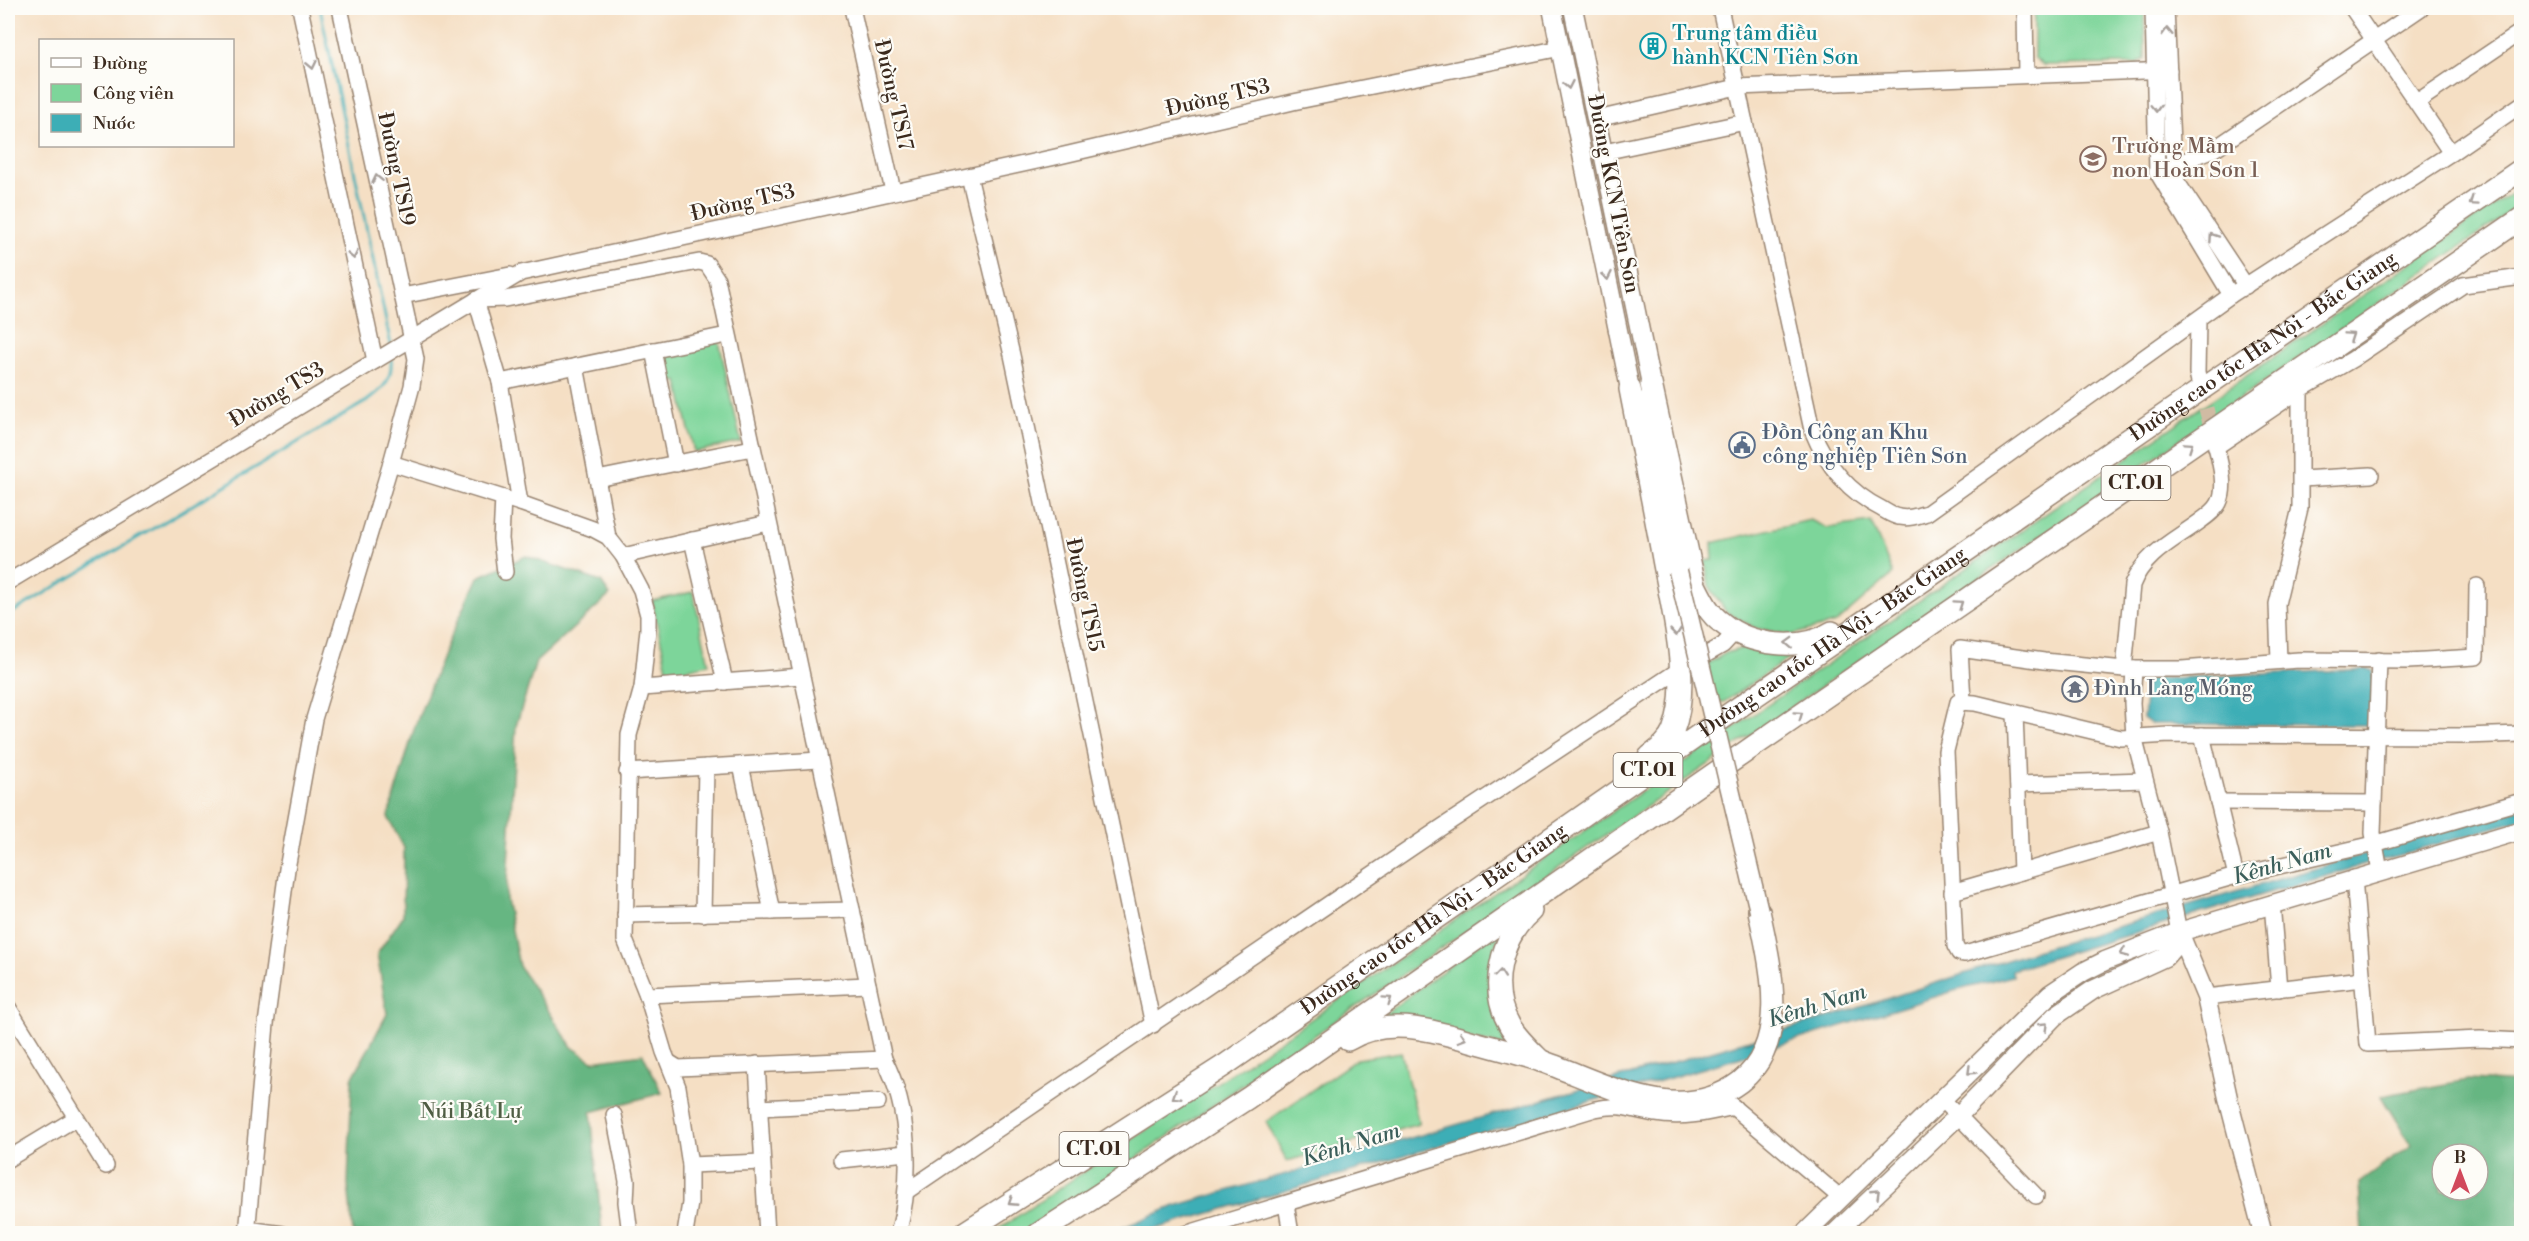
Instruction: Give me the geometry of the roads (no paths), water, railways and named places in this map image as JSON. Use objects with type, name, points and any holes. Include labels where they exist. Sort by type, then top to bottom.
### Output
[{"type":"highway","name":"Đường cao tốc Hà Nội - Bắc Giang","points":[[962,1233],[1225,1065],[2072,477],[2522,169]]},
{"type":"highway","name":"Đường cao tốc Hà Nội - Bắc Giang","points":[[1038,1233],[1248,1098],[1751,748],[2522,218]]},
{"type":"highway","points":[[1651,384],[1695,585],[1704,604],[1721,623],[1751,638],[1793,644],[1809,642],[1829,634],[2013,507],[2072,477]]},
{"type":"highway","points":[[1225,1065],[1293,1007],[1638,766],[1667,742],[1678,708],[1679,670],[1674,622],[1630,389]]},
{"type":"highway","points":[[1541,1061],[1510,1026],[1499,989],[1500,970],[1512,931],[1529,913],[1674,812],[1751,748]]},
{"type":"highway","points":[[1060,1219],[1178,1154],[1361,1031],[1383,1027],[1430,1030],[1541,1061],[1611,1088],[1646,1098],[1689,1103],[1726,1100],[1760,1056],[1772,1020],[1771,979],[1759,910]]},
{"type":"main road","name":"Đường KCN Tiên Sơn","points":[[1552,8],[1630,389],[1650,432]]},
{"type":"main road","name":"Đường KCN Tiên Sơn","points":[[1573,8],[1651,384],[1650,432]]},
{"type":"main road","points":[[1561,48],[1581,44]]},
{"type":"main road","points":[[1650,432],[1678,571],[1759,910]]},
{"type":"main road","points":[[1804,1233],[2050,994],[2065,983],[2105,961],[2179,932],[2354,878],[2522,830]]},
{"type":"main road","points":[[2179,932],[2206,998],[2228,1098],[2263,1233]]},
{"type":"main road","points":[[1839,1232],[1958,1116],[2055,1016],[2093,990],[2165,957],[2173,948],[2179,932]]},
{"type":"street","points":[[300,8],[375,361]]},
{"type":"street","name":"Đường TS19","points":[[247,1231],[266,1024],[287,869],[314,719],[391,463],[412,386],[416,359],[406,342],[402,296],[340,8]]},
{"type":"street","name":"Đường TS17","points":[[852,8],[893,191]]},
{"type":"street","points":[[1720,8],[1812,430],[1820,451],[1848,487],[1871,504],[1896,517],[1911,518],[1926,513],[2198,321],[2231,295],[2451,153],[2522,104]]},
{"type":"street","points":[[2025,8],[2026,75]]},
{"type":"street","points":[[2153,8],[2177,182],[2246,286]]},
{"type":"street","points":[[2166,8],[2157,172],[2231,295]]},
{"type":"street","points":[[2352,8],[2451,153]]},
{"type":"street","points":[[2157,172],[2214,149],[2421,8]]},
{"type":"street","points":[[2417,102],[2522,31]]},
{"type":"street","name":"Đường TS3","points":[[8,582],[521,273],[969,176],[1293,102],[1561,48]]},
{"type":"street","points":[[1597,119],[1737,87],[2162,70]]},
{"type":"street","points":[[1604,152],[1745,122]]},
{"type":"street","name":"Đường TS15","points":[[969,176],[1014,367],[1153,1025]]},
{"type":"street","points":[[520,503],[500,382],[476,300],[505,299],[699,262],[707,264],[717,279],[727,335],[884,1059],[895,1080],[906,1153],[907,1191],[898,1233]]},
{"type":"street","points":[[402,296],[521,273]]},
{"type":"street","points":[[2179,932],[2159,831],[2134,737],[2129,669],[2132,585],[2135,577],[2145,562],[2160,548],[2207,516],[2219,502],[2221,479],[2215,442],[2353,359],[2463,285],[2522,277]]},
{"type":"street","points":[[2198,321],[2197,373],[2200,386]]},
{"type":"street","points":[[500,382],[727,335]]},
{"type":"street","points":[[653,350],[676,464]]},
{"type":"street","points":[[576,366],[608,537]]},
{"type":"street","points":[[2279,661],[2277,604],[2300,508],[2300,390]]},
{"type":"street","points":[[597,479],[752,448]]},
{"type":"street","points":[[391,463],[520,503],[593,529],[608,537],[623,556],[641,590],[648,615],[642,688],[629,735],[625,940],[647,995],[664,1052],[678,1087],[690,1165],[690,1203],[685,1233]]},
{"type":"street","points":[[2301,479],[2371,475]]},
{"type":"street","points":[[503,498],[501,539],[505,572]]},
{"type":"street","points":[[623,556],[768,523]]},
{"type":"street","points":[[692,540],[725,682]]},
{"type":"street","points":[[1963,701],[1960,649],[2044,661],[2129,669],[2182,669],[2279,661],[2476,657],[2477,586]]},
{"type":"street","points":[[907,1191],[1439,829],[1679,670],[1723,645],[1735,632]]},
{"type":"street","points":[[2379,660],[2374,803],[2375,846],[2380,871]]},
{"type":"street","points":[[642,688],[801,676]]},
{"type":"street","points":[[2522,734],[2465,736],[2202,735],[2121,738],[1963,701],[1958,702],[1946,751],[1955,946],[1959,953],[1965,954],[2172,900],[2236,876],[2375,846],[2522,801]]},
{"type":"street","points":[[2015,713],[2021,872]]},
{"type":"street","points":[[2202,735],[2236,876]]},
{"type":"street","points":[[627,772],[819,760]]},
{"type":"street","points":[[741,765],[772,912]]},
{"type":"street","points":[[703,914],[706,767]]},
{"type":"street","points":[[2018,784],[2145,780]]},
{"type":"street","points":[[2218,802],[2374,803]]},
{"type":"street","points":[[1952,892],[2159,831]]},
{"type":"street","points":[[2354,878],[2368,1044],[2480,1039],[2522,1041]]},
{"type":"street","points":[[2272,903],[2279,988]]},
{"type":"street","points":[[625,915],[852,910]]},
{"type":"street","points":[[2206,998],[2363,979]]},
{"type":"street","points":[[647,995],[868,985]]},
{"type":"street","points":[[8,1007],[106,1166]]},
{"type":"street","points":[[670,1063],[678,1068],[884,1059]]},
{"type":"street","points":[[757,1064],[767,1233]]},
{"type":"street","points":[[1942,1099],[2036,1196]]},
{"type":"street","points":[[1185,1233],[1286,1204],[1352,1181],[1615,1105],[1655,1114],[1699,1115],[1726,1100],[1841,1198]]},
{"type":"street","points":[[759,1108],[878,1102]]},
{"type":"street","points":[[614,1115],[627,1181],[626,1202],[630,1233]]},
{"type":"street","points":[[8,1159],[76,1118]]},
{"type":"street","points":[[841,1160],[906,1153]]},
{"type":"street","points":[[690,1165],[762,1162]]},
{"type":"street","points":[[1286,1204],[1291,1233]]},
{"type":"street","points":[[1824,1214],[1839,1232]]},
{"type":"street","points":[[247,1231],[283,1233]]},
{"type":"water","points":[[2369,669],[2373,671],[2372,725],[2151,724],[2143,718],[2146,685],[2150,679]]},
{"type":"water","name":"Kênh Nam","points":[[2521,808],[2521,820],[2012,970],[2013,976],[1954,991],[1745,1056],[1142,1233],[1107,1234],[1175,1206],[1833,1016],[2035,951]]},
{"type":"waterway","points":[[320,8],[391,345]]},
{"type":"waterway","points":[[8,615],[367,401],[389,378],[391,357]]},
{"type":"tunnel","points":[[2200,386],[2214,438]]},
{"type":"place","name":"Trung tâm điều hành KCN Tiên Sơn","points":[[1653,46]]},
{"type":"place","name":"Trường Mầm non Hoàn Sơn 1","points":[[2093,159]]},
{"type":"place","name":"Đồn Công an Khu công nghiệp Tiên Sơn","points":[[1742,445]]},
{"type":"place","name":"Đình Làng Móng","points":[[2075,689]]},
{"type":"park label","name":"Núi Bất Lự","points":[[471,1112]]}]
